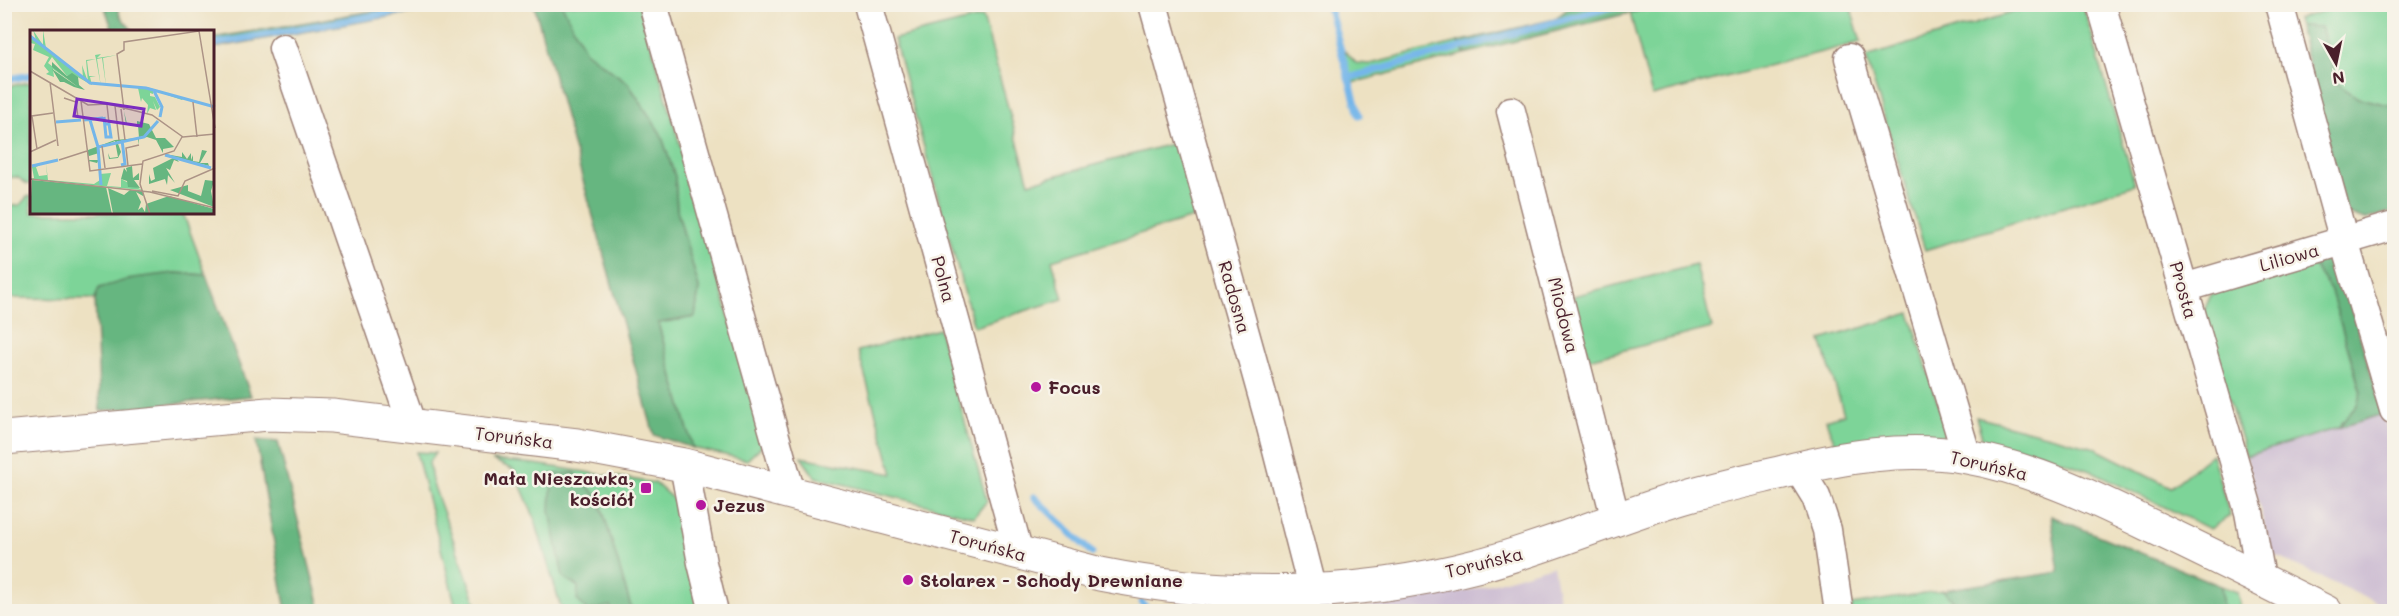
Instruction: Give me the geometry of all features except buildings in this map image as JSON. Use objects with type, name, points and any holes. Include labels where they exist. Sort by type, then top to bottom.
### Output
[{"type":"main road","name":"Toruńska","points":[[4,438],[268,414],[332,416],[577,445],[684,465],[1100,574],[1156,584],[1232,591],[1313,591],[1402,581],[1473,567],[1683,498],[1798,468],[1876,455],[1910,453],[1967,457],[2027,472],[2097,500],[2261,578],[2326,612]]},
{"type":"street","points":[[653,4],[791,493]]},
{"type":"street","name":"Polna","points":[[868,4],[1019,553]]},
{"type":"street","name":"Radosna","points":[[1153,4],[1270,423],[1313,591]]},
{"type":"street","name":"Prosta","points":[[2101,4],[2249,512],[2261,578]]},
{"type":"street","points":[[2279,4],[2344,241],[2394,410]]},
{"type":"street","points":[[283,48],[413,426]]},
{"type":"street","points":[[1850,58],[1967,457]]},
{"type":"street","name":"Miodowa","points":[[1511,111],[1616,520]]},
{"type":"street","name":"Liliowa","points":[[2184,288],[2394,226]]},
{"type":"street","points":[[684,465],[702,563],[714,612]]},
{"type":"street","points":[[1798,468],[1816,497],[1827,530],[1839,612]]},
{"type":"shaded area","points":[[2383,414],[2394,455],[2394,611],[2272,554],[2246,456]]},
{"type":"shaded area","points":[[1553,566],[1561,611],[1298,611],[1377,606],[1470,590]]},
{"type":"green space","points":[[1662,4],[1850,5],[1861,42],[1652,96],[1630,13]]},
{"type":"green space","points":[[2391,4],[2394,7],[2394,106],[2358,98],[2338,84],[2321,27],[2299,26],[2297,19],[2343,5]]},
{"type":"green space","points":[[104,5],[117,5],[120,16],[132,30],[113,30]]},
{"type":"green space","points":[[408,5],[456,5],[214,48],[214,38]]},
{"type":"green space","points":[[534,5],[562,5],[586,52],[628,83],[661,134],[675,177],[677,210],[699,288],[695,317],[658,323],[693,448],[654,435]]},
{"type":"green space","points":[[562,5],[640,5],[765,443],[747,460],[693,448],[658,323],[695,317],[699,288],[677,210],[675,177],[661,134],[628,83],[586,52]]},
{"type":"green space","points":[[1572,5],[1662,5],[1465,54],[1458,42],[1555,19]]},
{"type":"green space","points":[[2037,5],[2083,5],[2135,185],[1925,250],[1866,57]]},
{"type":"green space","points":[[983,17],[1029,183],[1178,142],[1199,216],[1052,260],[1063,299],[974,327],[894,39]]},
{"type":"green space","points":[[2299,26],[2321,27],[2338,84],[2358,98],[2394,106],[2394,211],[2364,220],[2346,213]]},
{"type":"green space","points":[[1458,42],[1465,54],[1352,83],[1343,49],[1356,63],[1370,64]]},
{"type":"green space","points":[[30,82],[30,184],[17,177],[5,178],[4,87]]},
{"type":"green space","points":[[30,196],[30,214],[183,214],[206,275],[175,273],[99,288],[95,299],[6,298],[4,207],[20,205]]},
{"type":"green space","points":[[2325,258],[2339,266],[2383,414],[2338,428],[2357,405],[2361,392],[2331,291],[2311,262]]},
{"type":"green space","points":[[2311,262],[2331,291],[2361,393],[2357,405],[2338,428],[2246,456],[2203,313],[2214,288]]},
{"type":"green space","points":[[1696,265],[1712,328],[1589,359],[1573,296]]},
{"type":"green space","points":[[175,273],[206,275],[251,396],[100,411],[95,299],[99,288],[133,278]]},
{"type":"green space","points":[[1910,313],[1948,436],[1909,435],[1835,444],[1826,420],[1844,414],[1821,340]]},
{"type":"green space","points":[[939,329],[987,501],[974,517],[815,477],[801,457],[893,474],[858,351]]},
{"type":"green space","points":[[1976,417],[2092,447],[2171,487],[2212,454],[2230,516],[2210,529],[2090,471],[2040,453],[1983,441]]},
{"type":"green space","points":[[256,440],[278,442],[321,611],[286,611]]},
{"type":"green space","points":[[416,452],[435,453],[429,462],[432,481],[479,611],[457,611]]},
{"type":"green space","points":[[492,460],[535,464],[655,483],[682,507],[702,611],[632,611],[599,498],[575,473],[552,474],[612,611],[562,611],[534,517],[514,470]]},
{"type":"green space","points":[[575,473],[599,498],[632,611],[612,611],[610,606],[588,611],[577,600],[578,587],[563,577],[550,511],[552,474]]},
{"type":"green space","points":[[2051,516],[2221,586],[2223,611],[1979,611],[1957,604],[1943,590],[2059,572]]},
{"type":"green space","points":[[2221,586],[2237,592],[2241,611],[2223,611]]},
{"type":"green space","points":[[1943,590],[1957,604],[1979,612],[1852,612],[1851,605]]},
{"type":"waterway","points":[[214,44],[440,4]]},
{"type":"waterway","points":[[1328,4],[1359,115]]},
{"type":"waterway","points":[[1348,78],[1622,4]]},
{"type":"waterway","points":[[4,80],[30,75]]},
{"type":"waterway","points":[[1034,497],[1092,553]]},
{"type":"waterway","points":[[1142,603],[1150,612]]},
{"type":"place","name":"Focus","points":[[1036,387]]},
{"type":"place","name":"Mała Nieszawka, kościół","points":[[646,488]]},
{"type":"place","name":"Jezus","points":[[701,505]]},
{"type":"place","name":"Stolarex - Schody Drewniane","points":[[908,580]]}]
